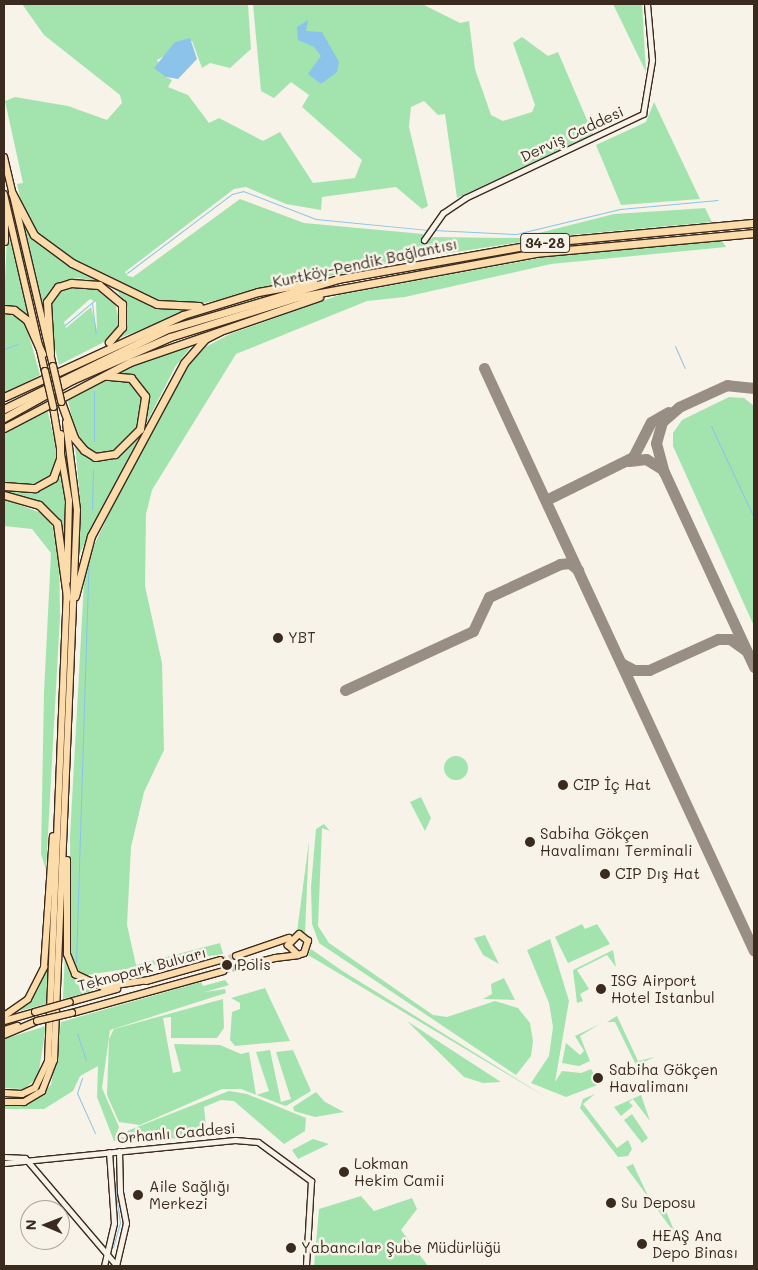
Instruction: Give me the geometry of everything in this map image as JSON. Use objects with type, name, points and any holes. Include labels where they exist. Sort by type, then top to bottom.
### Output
[{"type":"highway","points":[[4,157],[62,402],[74,438],[84,450],[102,457],[122,450],[140,429],[146,396],[137,382],[124,375],[93,380]]},
{"type":"highway","points":[[12,193],[29,226],[46,246],[96,276],[168,307],[219,303],[338,279]]},
{"type":"highway","points":[[4,194],[60,434],[70,501],[47,1067],[31,1091],[4,1093]]},
{"type":"highway","points":[[4,211],[4,241]]},
{"type":"highway","name":"Kurtköy-Pendik Bağlantısı","points":[[4,409],[165,330],[338,279],[548,242],[754,223]]},
{"type":"highway","name":"Kurtköy-Pendik Bağlantısı","points":[[4,418],[72,380],[170,337],[267,305],[370,282],[535,253],[754,234]]},
{"type":"highway","points":[[50,353],[46,302],[58,287],[77,282],[106,289],[122,304],[125,317],[120,332],[98,350]]},
{"type":"highway","points":[[4,429],[13,422],[93,380],[243,321],[370,282]]},
{"type":"highway","points":[[4,398],[98,350],[219,303]]},
{"type":"highway","points":[[4,309],[14,310],[27,320],[42,354]]},
{"type":"highway","points":[[75,596],[92,536],[184,363],[205,339],[243,321]]},
{"type":"highway","points":[[4,1102],[19,1103],[38,1095],[48,1084],[53,1067],[75,596],[76,486],[62,402]]},
{"type":"highway","points":[[4,486],[35,488],[53,478],[60,459],[60,434]]},
{"type":"highway","points":[[4,495],[39,505],[57,523],[67,597]]},
{"type":"highway","points":[[66,806],[67,954],[72,969],[83,982],[97,986],[149,980]]},
{"type":"highway","points":[[4,1016],[28,999],[44,967],[49,859],[57,810]]},
{"type":"highway","points":[[236,956],[299,934],[308,941],[307,951],[298,955],[239,967]]},
{"type":"highway","points":[[290,938],[289,949],[298,955]]},
{"type":"highway","name":"Teknopark Bulvarı","points":[[4,1021],[220,960]]},
{"type":"highway","points":[[4,1030],[223,971]]},
{"type":"highway","points":[[4,1035],[37,1021]]},
{"type":"street","name":"Derviş Caddesi","points":[[426,238],[446,210],[465,198],[643,114],[652,60],[646,4]]},
{"type":"street","name":"Orhanlı Caddesi","points":[[4,1163],[240,1140],[271,1148],[311,1181],[306,1266]]},
{"type":"street","points":[[104,1266],[114,1223],[109,1152]]},
{"type":"street","points":[[116,1266],[126,1223],[120,1192],[119,1152]]},
{"type":"street","points":[[4,1157],[19,1156],[27,1160],[116,1266]]},
{"type":"green space","points":[[22,4],[248,4],[251,49],[230,68],[210,63],[202,68],[192,41],[157,60],[166,77],[172,80],[168,87],[188,95],[209,123],[219,118],[263,141],[280,132],[313,183],[355,178],[362,160],[302,107],[309,95],[291,82],[274,98],[261,91],[253,4],[422,4],[460,23],[469,21],[475,69],[491,115],[503,121],[532,112],[535,105],[513,43],[522,37],[548,56],[558,52],[593,134],[457,198],[445,114],[438,115],[424,101],[411,107],[409,127],[428,206],[422,209],[396,187],[322,197],[321,210],[286,204],[246,187],[234,189],[125,272],[128,276],[133,277],[240,199],[304,223],[423,234],[425,243],[433,237],[519,238],[614,214],[705,208],[712,222],[560,236],[404,260],[184,306],[157,301],[61,253],[37,235],[23,210],[17,184],[23,183],[5,101],[15,97],[68,106],[107,120],[122,103],[120,95],[44,35]]},
{"type":"green space","points":[[613,4],[642,4],[646,72]]},
{"type":"green space","points":[[654,102],[700,199],[621,205],[596,145],[646,122]]},
{"type":"green space","points":[[23,224],[33,238],[66,262],[152,305],[189,311],[117,339],[124,331],[127,309],[118,292],[107,285],[79,278],[63,281],[51,289],[43,307]]},
{"type":"green space","points":[[7,236],[10,237],[29,318],[4,306]]},
{"type":"green space","points":[[721,239],[726,247],[551,264],[405,297],[367,301],[236,354],[152,490],[146,514],[145,586],[162,663],[164,750],[144,792],[131,847],[127,925],[136,965],[220,943],[223,954],[81,976],[71,954],[70,837],[85,564],[134,462],[196,352],[230,334],[339,295],[562,254]]},
{"type":"green space","points":[[78,286],[102,291],[114,300],[120,323],[104,342],[59,365],[48,320],[49,303],[60,290]],"holes":[[[90,299],[96,302],[97,330],[91,307],[66,328],[64,322]]]},
{"type":"green space","points":[[4,312],[25,321],[40,375],[4,394]]},
{"type":"green space","points":[[197,339],[175,367],[79,555],[81,511],[75,445],[86,456],[103,460],[130,446],[144,425],[149,400],[136,378],[116,371]]},
{"type":"green space","points":[[114,377],[133,383],[143,399],[137,429],[115,452],[90,452],[77,437],[67,397]]},
{"type":"green space","points":[[729,397],[744,398],[754,406],[754,626],[673,446],[673,433],[682,420]]},
{"type":"green space","points":[[47,409],[57,449],[54,472],[33,486],[4,483],[4,434]]},
{"type":"green space","points":[[63,466],[65,533],[49,509],[4,491],[42,489]]},
{"type":"green space","points":[[4,499],[44,514],[57,534],[59,549],[60,616],[46,870],[41,854],[44,692],[51,553],[32,529],[4,526]]},
{"type":"green space","points":[[456,756],[464,760],[468,768],[464,776],[456,780],[448,776],[444,768],[448,760]]},
{"type":"green space","points":[[421,797],[431,818],[425,831],[410,802]]},
{"type":"green space","points":[[324,824],[330,831],[322,828],[318,926],[329,943],[433,1015],[447,1017],[495,1001],[518,1008],[530,1023],[533,1041],[531,1056],[516,1075],[319,943],[312,924],[311,887],[316,829]]},
{"type":"green space","points":[[309,841],[305,933],[297,932]]},
{"type":"green space","points":[[582,924],[585,929],[597,924],[610,944],[568,963],[555,937]]},
{"type":"green space","points":[[485,935],[499,964],[483,955],[474,938]]},
{"type":"green space","points":[[550,939],[569,1001],[555,1082],[562,1071],[581,1073],[591,1069],[600,1084],[566,1097],[531,1083],[549,1056],[553,1027],[549,1003],[527,950]]},
{"type":"green space","points":[[311,949],[341,970],[549,1099],[308,955]]},
{"type":"green space","points":[[613,950],[616,967],[607,955],[577,970],[589,989],[580,994],[583,1001],[577,1003],[573,970]]},
{"type":"green space","points":[[65,952],[70,973],[95,988],[92,991],[63,999]]},
{"type":"green space","points":[[48,961],[49,1003],[20,1011],[38,990]]},
{"type":"green space","points":[[504,978],[515,1000],[483,999],[492,994],[491,984]]},
{"type":"green space","points":[[225,980],[229,985],[205,992],[225,989],[226,993],[110,1030],[102,1088],[119,1127],[116,1135],[124,1138],[127,1131],[229,1091],[247,1094],[306,1118],[305,1131],[284,1144],[234,1101],[221,1100],[204,1107],[207,1137],[114,1141],[97,1097],[98,1066],[80,1076],[73,1091],[44,1109],[4,1109],[4,1104],[34,1101],[51,1085],[61,1022],[201,982],[203,986]]},
{"type":"green space","points":[[265,988],[290,1041],[235,1046],[230,1040],[232,1012],[240,1009],[240,1003],[231,998]]},
{"type":"green space","points":[[223,999],[224,1028],[217,1038],[171,1038],[171,1017],[163,1018],[173,1073],[181,1071],[174,1044],[220,1045],[241,1054],[249,1052],[256,1095],[241,1089],[222,1089],[140,1125],[119,1122],[107,1095],[109,1039],[114,1029]]},
{"type":"green space","points":[[617,1016],[638,1061],[655,1057],[636,1065],[615,1022],[607,1022]]},
{"type":"green space","points":[[407,1021],[501,1082],[483,1083],[464,1077]]},
{"type":"green space","points":[[600,1024],[580,1036],[590,1061],[579,1066],[562,1063],[566,1043],[580,1055],[584,1051],[575,1036]]},
{"type":"green space","points":[[46,1026],[38,1077],[24,1089],[4,1088],[4,1039]]},
{"type":"green space","points":[[270,1050],[281,1102],[291,1099],[276,1052],[293,1050],[311,1091],[286,1106],[256,1095],[269,1091],[256,1052]]},
{"type":"green space","points":[[316,1092],[325,1102],[344,1112],[315,1117],[294,1111],[293,1107]]},
{"type":"green space","points":[[595,1094],[583,1104],[617,1148],[628,1140],[632,1149],[628,1156],[618,1157],[580,1108],[583,1099]]},
{"type":"green space","points":[[641,1095],[650,1121],[633,1099],[629,1102],[633,1106],[621,1116],[614,1107]]},
{"type":"green space","points":[[632,1114],[648,1138],[642,1143],[624,1120]]},
{"type":"green space","points":[[313,1139],[329,1144],[298,1159],[292,1150]]},
{"type":"green space","points":[[633,1164],[648,1196],[663,1204],[676,1235],[626,1167]]},
{"type":"green space","points":[[361,1196],[374,1211],[412,1198],[417,1209],[401,1230],[428,1266],[314,1266],[319,1209]]},
{"type":"water","points":[[308,20],[306,31],[322,32],[339,62],[337,72],[321,84],[308,74],[321,56],[314,47],[298,40],[297,27]]},
{"type":"water","points":[[190,38],[197,59],[178,79],[166,77],[154,68],[175,42]]},
{"type":"waterway","points":[[127,273],[232,194],[243,191],[316,219],[429,230]]},
{"type":"waterway","points":[[433,230],[516,234],[620,209],[718,200]]},
{"type":"waterway","points":[[65,325],[94,301]]},
{"type":"waterway","points":[[92,303],[96,334]]},
{"type":"waterway","points":[[4,349],[18,344]]},
{"type":"waterway","points":[[675,346],[685,368]]},
{"type":"waterway","points":[[94,391],[94,441]]},
{"type":"waterway","points":[[711,426],[754,518]]},
{"type":"waterway","points":[[92,509],[93,469]]},
{"type":"waterway","points":[[76,962],[89,559]]},
{"type":"waterway","points":[[77,1033],[86,1060]]},
{"type":"waterway","points":[[82,1078],[77,1093],[95,1133]]},
{"type":"waterway","points":[[113,1247],[120,1223],[114,1180]]},
{"type":"taxiway","points":[[484,368],[754,951]]},
{"type":"taxiway","points":[[754,388],[727,385],[679,407],[662,422],[656,443],[664,472],[754,667]]},
{"type":"taxiway","points":[[546,500],[633,457],[651,422],[668,412]]},
{"type":"taxiway","points":[[629,461],[646,459],[662,469]]},
{"type":"taxiway","points":[[345,690],[473,631],[489,597],[560,564],[570,563],[578,570]]},
{"type":"taxiway","points":[[621,663],[634,670],[649,670],[718,639],[730,639],[745,650]]},
{"type":"tunnel","points":[[220,960],[236,956]]},
{"type":"tunnel","points":[[223,971],[239,967]]},
{"type":"place","name":"YBT","points":[[278,638]]},
{"type":"place","name":"CIP İç Hat","points":[[563,785]]},
{"type":"place","name":"Sabiha Gökçen Havalimanı Terminali","points":[[530,842]]},
{"type":"place","name":"CIP Dış Hat","points":[[605,874]]},
{"type":"place","name":"Polis","points":[[227,965]]},
{"type":"place","name":"ISG Airport Hotel Istanbul","points":[[601,989]]},
{"type":"place","name":"Sabiha Gökçen Havalimanı","points":[[598,1078]]},
{"type":"place","name":"Lokman Hekim Camii","points":[[344,1172]]},
{"type":"place","name":"Aile Sağlığı Merkezi","points":[[138,1195]]},
{"type":"place","name":"Su Deposu","points":[[611,1203]]},
{"type":"place","name":"HEAŞ Ana Depo Binası","points":[[642,1244]]},
{"type":"place","name":"Yabancılar Şube Müdürlüğü","points":[[291,1248]]}]
